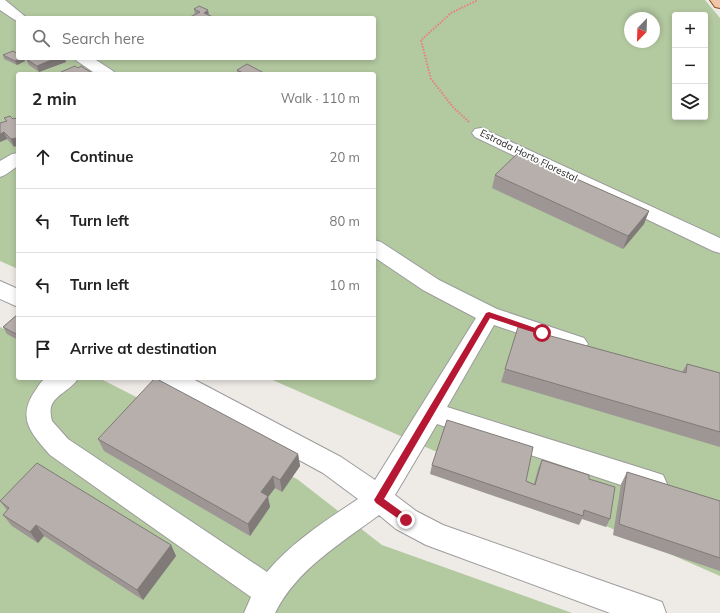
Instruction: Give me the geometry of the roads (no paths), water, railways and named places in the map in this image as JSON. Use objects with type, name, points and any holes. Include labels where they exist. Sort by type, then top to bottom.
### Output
[{"type":"main road","points":[[717,0],[720,4]]},
{"type":"street","points":[[0,3],[17,16]]},
{"type":"street","points":[[85,60],[104,72]]},
{"type":"street","name":"Estrada Horto Florestal","points":[[481,133],[720,246]]},
{"type":"street","points":[[0,171],[3,167],[16,159]]},
{"type":"street","points":[[376,248],[431,285],[489,315],[598,351]]},
{"type":"street","points":[[0,289],[16,298]]},
{"type":"street","points":[[63,380],[49,390],[39,405],[39,424],[59,446],[265,602],[289,568],[307,551],[378,500],[489,315]]},
{"type":"street","points":[[173,380],[304,449],[352,478],[378,500],[406,520],[436,536],[650,613]]},
{"type":"street","points":[[430,412],[674,490]]}]
